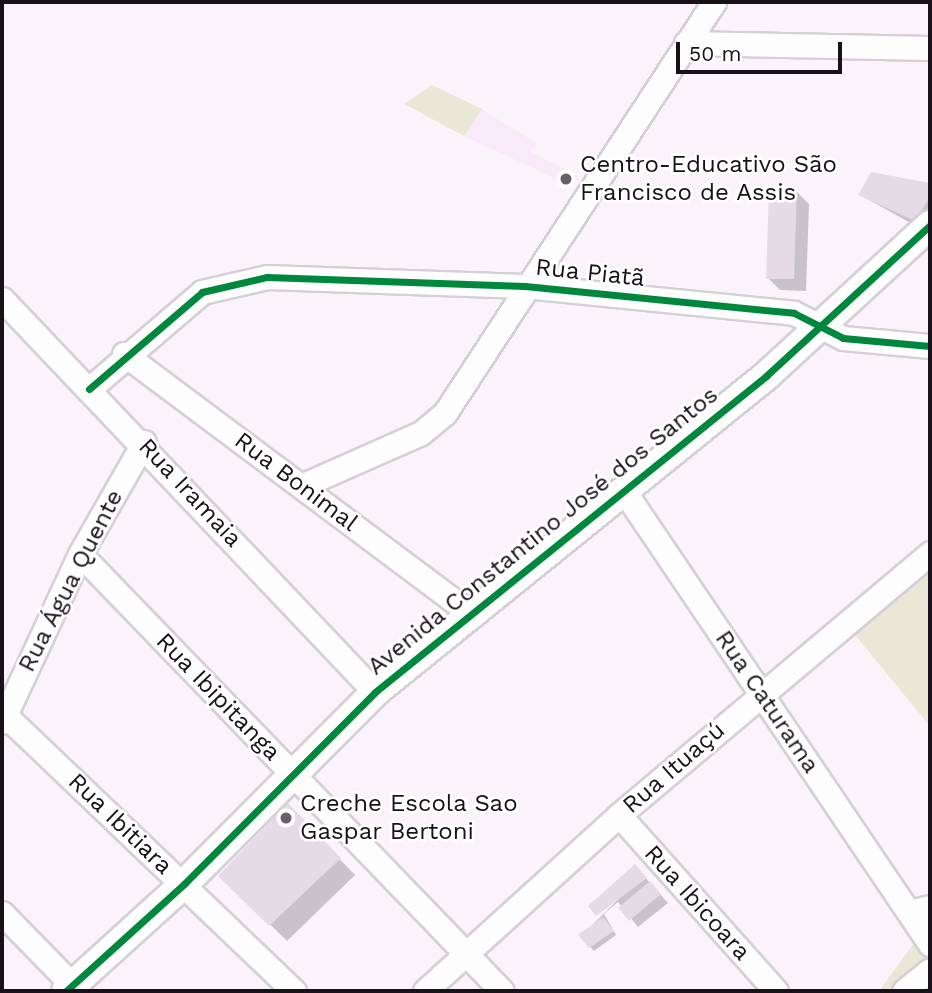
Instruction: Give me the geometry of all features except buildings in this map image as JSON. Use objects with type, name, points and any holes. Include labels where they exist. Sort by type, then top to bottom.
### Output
[{"type":"street","points":[[301,486],[421,433],[445,413],[525,286],[714,2]]},
{"type":"street","points":[[686,43],[930,48]]},
{"type":"street","name":"Avenida Constantino José dos Santos","points":[[72,989],[184,884],[374,692],[468,611],[624,491],[820,329],[930,225]]},
{"type":"street","name":"Rua Piatã","points":[[124,354],[187,301],[239,279],[525,286],[794,313],[820,329],[844,338],[930,346]]},
{"type":"street","name":"Rua Iramaia","points":[[2,299],[144,442],[374,692]]},
{"type":"street","points":[[89,388],[124,354]]},
{"type":"street","name":"Rua Bonimal","points":[[124,354],[468,611]]},
{"type":"street","name":"Rua Água Quente","points":[[4,718],[80,554],[144,442]]},
{"type":"street","name":"Rua Caturama","points":[[624,491],[761,694],[920,909],[930,944]]},
{"type":"street","name":"Rua Ibipitanga","points":[[80,554],[502,991]]},
{"type":"street","name":"Rua Ituaçú","points":[[425,991],[619,815],[930,554]]},
{"type":"street","name":"Rua Ibitiara","points":[[4,718],[184,884],[294,991]]},
{"type":"street","name":"Rua Ibicoara","points":[[619,815],[776,991]]},
{"type":"street","points":[[2,913],[72,989]]},
{"type":"street","points":[[904,991],[930,970]]},
{"type":"shaded area","points":[[432,85],[482,109],[464,136],[404,104]]},
{"type":"shaded area","points":[[482,109],[536,143],[531,152],[579,176],[573,187],[464,136]]},
{"type":"shaded area","points":[[930,565],[930,726],[855,635]]},
{"type":"shaded area","points":[[930,921],[930,991],[879,991]]},
{"type":"cycle path","points":[[66,991],[184,884],[375,692],[766,376],[930,225]]},
{"type":"cycle path","points":[[89,389],[202,292],[267,277],[525,286],[794,313],[843,338],[930,346]]},
{"type":"place","name":"Centro-Educativo São Francisco de Assis","points":[[566,179]]},
{"type":"place","name":"Creche Escola Sao Gaspar Bertoni","points":[[286,818]]}]
